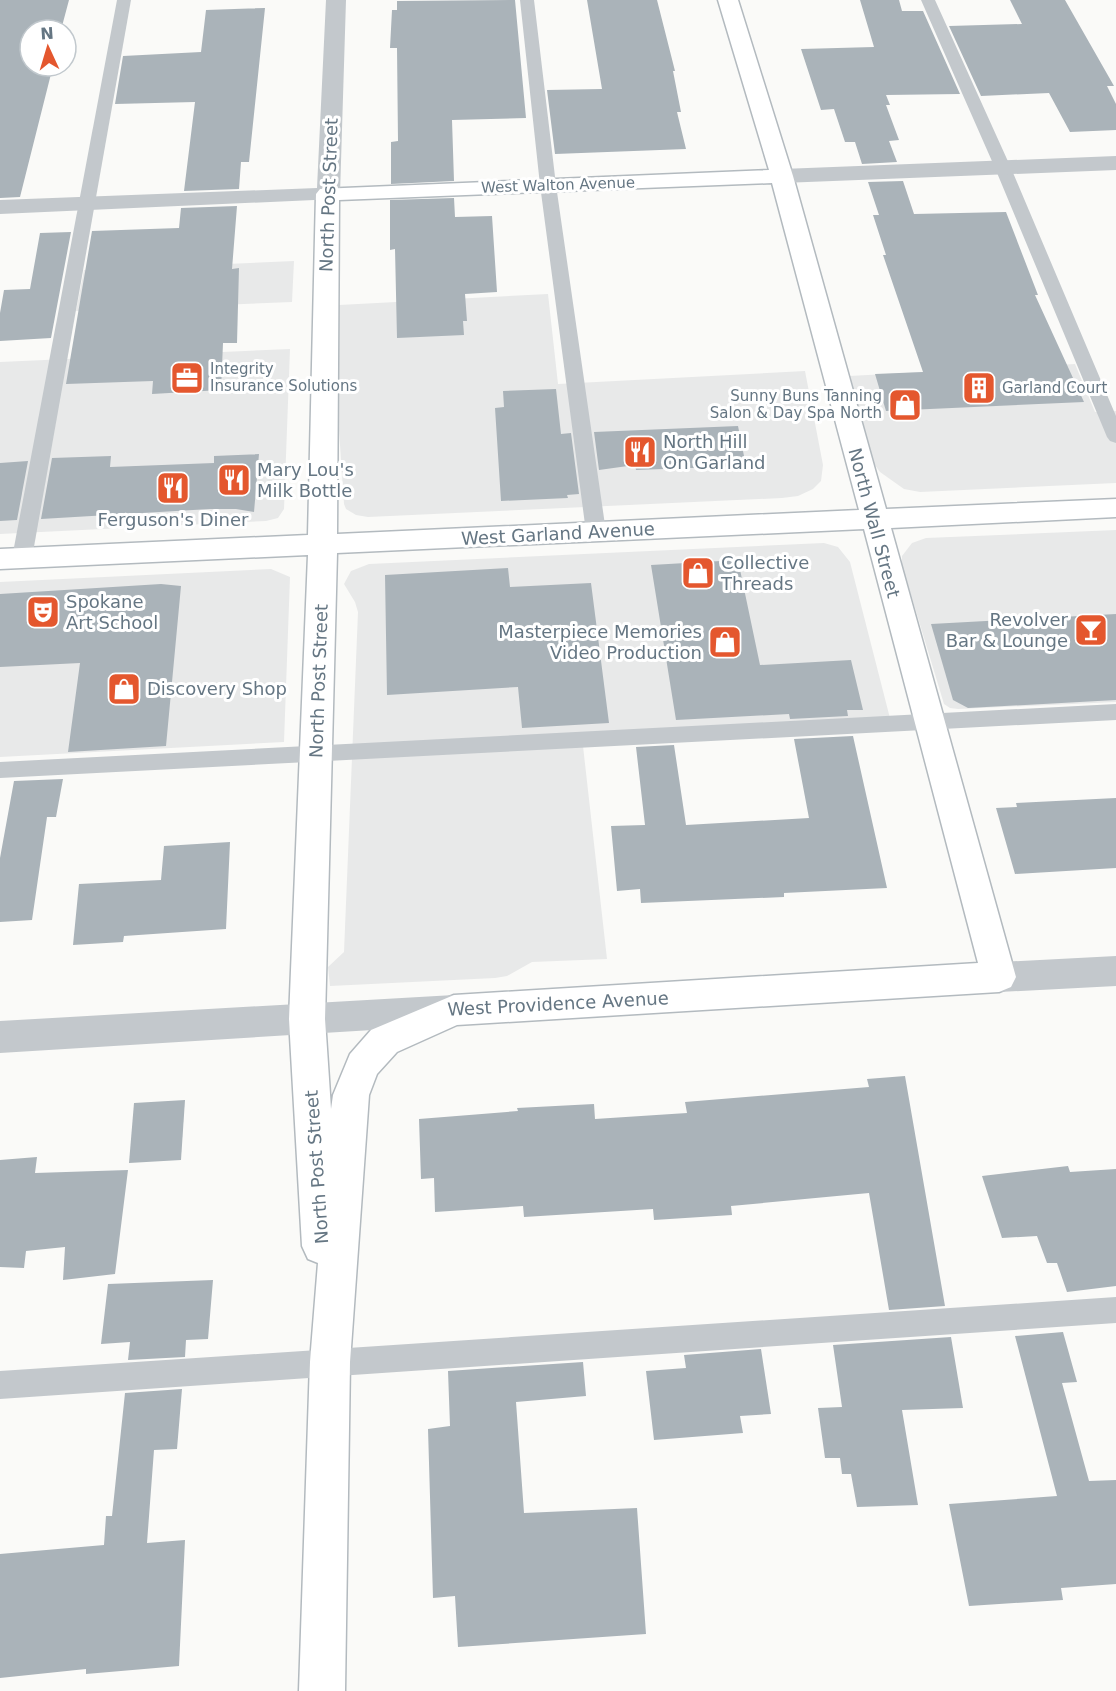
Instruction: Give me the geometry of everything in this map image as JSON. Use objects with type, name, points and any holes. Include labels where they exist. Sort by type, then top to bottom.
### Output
[{"type":"street","name":"North Post Street","points":[[330,1362],[308,1019],[317,753],[328,194],[336,0]]},
{"type":"street","name":"North Wall Street","points":[[728,0],[782,176],[873,520],[999,977]]},
{"type":"street","name":"West Walton Avenue","points":[[0,207],[1116,163]]},
{"type":"street","name":"West Garland Avenue","points":[[11,559],[1116,508]]},
{"type":"street","name":"West Providence Avenue","points":[[0,1036],[1116,971]]},
{"type":"street","name":"North Post Street","points":[[322,1691],[330,1362],[351,1095],[363,1065],[384,1041],[454,1010]]},
{"type":"lane","points":[[11,559],[87,203],[124,0]]},
{"type":"lane","points":[[527,0],[548,186],[596,532]]},
{"type":"lane","points":[[928,0],[1003,168],[1116,437]]},
{"type":"lane","points":[[0,770],[1116,712]]},
{"type":"lane","points":[[0,1385],[1116,1310]]},
{"type":"shaded area","points":[[294,261],[292,302],[76,311],[84,270]]},
{"type":"shaded area","points":[[548,294],[558,384],[805,371],[823,465],[821,481],[813,489],[798,496],[782,498],[368,517],[356,515],[346,509],[337,401],[339,305]]},
{"type":"shaded area","points":[[290,349],[284,509],[278,518],[266,521],[0,534],[0,362]]},
{"type":"shaded area","points":[[1075,364],[1095,412],[1116,411],[1116,483],[920,492],[904,489],[880,472],[872,461],[849,376]]},
{"type":"shaded area","points":[[1116,530],[1116,702],[958,709],[944,704],[902,565],[902,556],[912,543],[926,538]]},
{"type":"shaded area","points":[[824,543],[838,547],[850,562],[893,730],[583,746],[607,959],[532,962],[507,976],[495,978],[330,986],[328,967],[344,952],[358,612],[344,584],[351,571],[369,564]]},
{"type":"shaded area","points":[[271,569],[290,577],[284,742],[0,757],[0,582]]},
{"type":"building","points":[[0,0],[69,0],[64,18],[18,18],[18,78],[50,78],[20,197],[0,198]]},
{"type":"building","points":[[515,0],[526,118],[452,120],[454,181],[391,184],[391,142],[398,141],[397,48],[390,48],[392,10],[397,10],[397,1]]},
{"type":"building","points":[[587,0],[657,0],[675,71],[673,71],[681,112],[677,112],[686,149],[555,154],[547,90],[602,89]]},
{"type":"building","points":[[860,0],[899,0],[902,11],[923,11],[960,94],[886,95],[890,105],[886,105],[899,140],[889,141],[897,162],[862,164],[855,142],[845,142],[834,109],[821,110],[801,49],[874,47]]},
{"type":"building","points":[[1010,0],[1065,0],[1114,86],[1107,86],[1116,104],[1116,130],[1070,132],[1049,93],[981,96],[949,26],[1022,24]]},
{"type":"building","points":[[265,8],[249,162],[241,162],[239,189],[184,191],[195,102],[115,104],[123,56],[201,52],[206,10]]},
{"type":"building","points":[[903,181],[914,214],[1006,212],[1038,295],[1035,295],[1084,402],[886,411],[875,374],[923,372],[883,255],[886,255],[873,215],[879,215],[868,182]]},
{"type":"building","points":[[454,198],[455,217],[492,216],[497,292],[465,294],[467,321],[463,321],[464,335],[397,338],[395,249],[390,250],[390,200]]},
{"type":"building","points":[[237,206],[232,269],[239,268],[237,343],[223,343],[221,390],[152,394],[153,381],[66,384],[92,231],[179,228],[181,208]]},
{"type":"building","points":[[71,232],[51,338],[0,341],[0,313],[4,290],[30,289],[40,233]]},
{"type":"building","points":[[556,389],[561,434],[571,433],[579,494],[567,495],[568,498],[501,501],[495,408],[504,407],[503,391]]},
{"type":"building","points":[[738,426],[746,466],[636,470],[635,465],[599,470],[594,432]]},
{"type":"building","points":[[259,454],[254,512],[210,509],[41,519],[52,458],[111,456],[110,467],[214,463],[214,456]]},
{"type":"building","points":[[28,461],[17,520],[0,521],[0,463]]},
{"type":"building","points":[[738,560],[760,665],[851,660],[863,710],[847,710],[848,716],[790,719],[789,714],[676,720],[651,565]]},
{"type":"building","points":[[508,568],[510,587],[591,583],[609,723],[522,728],[518,687],[387,695],[385,575]]},
{"type":"building","name":"Discovery Shop","points":[[161,584],[181,586],[166,746],[68,752],[80,663],[0,667],[0,594]]},
{"type":"building","points":[[1116,614],[1116,700],[968,708],[953,700],[931,624]]},
{"type":"building","points":[[853,736],[887,888],[784,893],[784,897],[641,903],[640,889],[617,891],[611,826],[645,825],[636,747],[674,745],[686,825],[809,818],[794,739]]},
{"type":"building","points":[[63,779],[56,817],[47,817],[32,920],[0,922],[0,858],[14,781]]},
{"type":"building","points":[[1116,798],[1116,868],[1015,874],[996,808],[1017,807],[1016,803]]},
{"type":"building","points":[[230,842],[226,929],[124,936],[123,942],[73,945],[79,884],[161,880],[164,846]]},
{"type":"building","points":[[905,1076],[945,1306],[889,1310],[869,1193],[731,1206],[732,1215],[654,1220],[653,1209],[524,1217],[523,1206],[435,1212],[434,1178],[421,1179],[419,1119],[518,1111],[517,1108],[594,1104],[595,1119],[687,1113],[685,1102],[869,1087],[867,1079]]},
{"type":"building","points":[[185,1100],[181,1160],[129,1163],[134,1103]]},
{"type":"building","points":[[37,1157],[35,1173],[128,1170],[115,1274],[63,1280],[65,1247],[26,1251],[24,1268],[0,1267],[0,1160]]},
{"type":"building","points":[[1068,1166],[1070,1172],[1116,1169],[1116,1286],[1067,1292],[1057,1263],[1047,1263],[1037,1236],[1002,1238],[982,1176]]},
{"type":"building","points":[[213,1280],[208,1339],[186,1340],[185,1357],[128,1360],[130,1342],[101,1344],[108,1284]]},
{"type":"building","points":[[1063,1332],[1077,1382],[1062,1383],[1089,1481],[1116,1480],[1116,1584],[1061,1588],[1063,1600],[969,1606],[949,1504],[1057,1496],[1015,1336]]},
{"type":"building","points":[[951,1337],[963,1408],[902,1410],[918,1505],[857,1507],[851,1474],[842,1474],[840,1458],[825,1458],[818,1408],[842,1407],[833,1345]]},
{"type":"building","points":[[761,1349],[771,1414],[740,1416],[743,1433],[654,1440],[646,1371],[686,1368],[684,1355]]},
{"type":"building","points":[[583,1362],[586,1396],[516,1402],[524,1513],[637,1508],[646,1634],[458,1647],[455,1596],[433,1598],[428,1429],[450,1426],[448,1371]]},
{"type":"building","points":[[182,1389],[177,1449],[154,1450],[147,1543],[185,1540],[179,1666],[86,1674],[86,1669],[0,1678],[0,1554],[104,1545],[106,1516],[112,1516],[125,1393]]},
{"type":"place","name":"Integrity Insurance Solutions","points":[[187,378]]},
{"type":"place","name":"Garland Court","points":[[979,388]]},
{"type":"place","name":"Sunny Buns Tanning Salon & Day Spa North","points":[[905,405]]},
{"type":"place","name":"North Hill On Garland","points":[[640,452]]},
{"type":"place","name":"Mary Lou's Milk Bottle","points":[[234,480]]},
{"type":"place","name":"Ferguson's Diner","points":[[173,488]]},
{"type":"place","name":"Collective Threads","points":[[698,573]]},
{"type":"place","name":"Spokane Art School","points":[[43,612]]},
{"type":"place","name":"Revolver Bar & Lounge","points":[[1091,630]]},
{"type":"place","name":"Masterpiece Memories Video Production","points":[[725,642]]},
{"type":"place","name":"Discovery Shop","points":[[124,689]]}]
